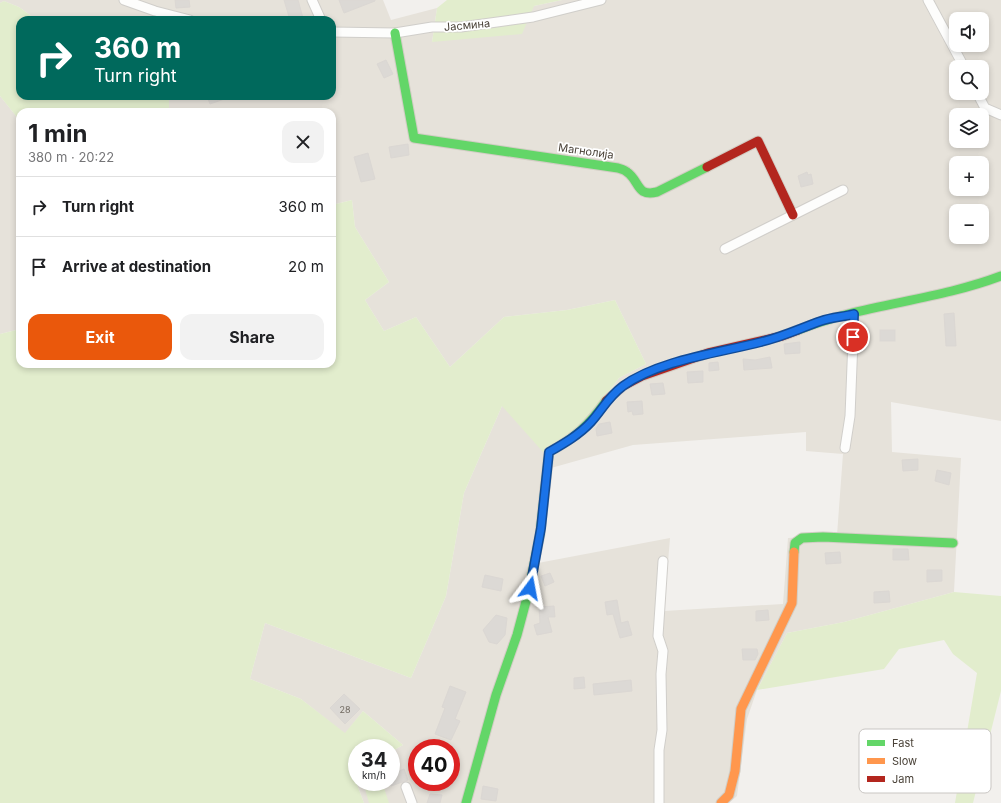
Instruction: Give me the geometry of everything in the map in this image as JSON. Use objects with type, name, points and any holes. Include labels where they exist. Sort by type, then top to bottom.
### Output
[{"type":"street","points":[[124,0],[138,3],[171,16]]},
{"type":"street","points":[[312,0],[319,16]]},
{"type":"street","name":"Јасмина","points":[[336,32],[396,33],[432,27],[461,27],[533,18],[601,0]]},
{"type":"street","points":[[928,0],[960,60]]},
{"type":"street","name":"Магнолија","points":[[396,33],[414,138],[618,168],[628,172],[643,192],[649,194],[657,192],[758,141],[793,215]]},
{"type":"street","points":[[981,100],[985,108],[1001,115]]},
{"type":"street","points":[[726,249],[843,190]]},
{"type":"street","points":[[466,803],[477,768],[496,694],[514,645],[533,575],[546,487],[549,452],[569,440],[591,422],[607,400],[623,386],[642,376],[708,353],[782,336],[823,320],[975,286],[1001,276]]},
{"type":"street","points":[[845,448],[850,416],[854,314]]},
{"type":"street","points":[[721,803],[729,795],[735,770],[741,709],[780,625],[792,603],[792,565],[795,543],[802,538],[823,537],[953,543]]},
{"type":"street","points":[[659,803],[659,750],[662,730],[661,674],[663,651],[658,636],[663,561]]},
{"type":"street","points":[[406,787],[412,803]]},
{"type":"shaded area","points":[[0,0],[383,0],[391,20],[437,8],[432,42],[534,6],[562,0],[1001,0],[1001,421],[891,402],[892,452],[961,458],[954,592],[844,622],[787,633],[757,690],[747,719],[737,796],[729,803],[364,803],[359,791],[400,791],[400,747],[403,745],[400,742],[400,739],[396,739],[363,711],[345,734],[301,699],[250,679],[265,623],[411,678],[446,596],[464,493],[502,406],[589,418],[619,378],[646,364],[615,300],[567,310],[504,317],[450,367],[416,317],[384,331],[365,300],[389,282],[355,227],[352,200],[336,204],[336,108],[168,108],[169,100],[336,100],[336,16],[31,16],[19,7],[4,1],[0,3]],"holes":[[[806,432],[806,451],[843,454],[837,535],[788,538],[783,604],[664,611],[670,538],[538,563],[551,468],[633,445]]]},
{"type":"shaded area","points":[[0,96],[16,116],[16,330],[0,334]]},
{"type":"green space","points":[[447,0],[562,0],[534,6],[522,34],[432,42],[437,8]]},
{"type":"green space","points":[[4,1],[19,7],[31,16],[16,16],[16,100],[169,100],[169,108],[16,108],[16,116],[0,96],[0,3]]},
{"type":"green space","points":[[352,200],[355,227],[389,282],[365,300],[384,331],[416,317],[450,367],[504,317],[567,310],[615,300],[646,364],[619,378],[589,418],[543,452],[502,406],[464,493],[446,596],[411,678],[265,623],[250,679],[301,699],[345,733],[363,711],[396,739],[348,739],[348,791],[359,791],[364,803],[0,803],[0,334],[16,330],[16,368],[336,368],[336,204]]},
{"type":"green space","points":[[954,592],[1001,596],[1001,691],[991,731],[991,729],[968,729],[977,673],[953,654],[944,640],[899,649],[884,669],[757,690],[787,633],[844,622]]},
{"type":"green space","points":[[366,791],[385,791],[389,803],[369,803]]},
{"type":"green space","points":[[957,793],[976,793],[973,803],[955,803]]},
{"type":"building","points":[[175,0],[189,0],[190,7],[176,8]]},
{"type":"building","points":[[284,0],[298,0],[302,16],[289,16]]},
{"type":"building","points":[[339,0],[375,0],[375,1],[344,13]]},
{"type":"building","points":[[386,60],[393,74],[384,78],[377,64]]},
{"type":"building","points":[[208,100],[221,100],[210,104]]},
{"type":"building","points":[[408,144],[409,155],[391,158],[389,147]]},
{"type":"building","points":[[368,153],[375,179],[361,182],[354,157]]},
{"type":"building","points":[[807,172],[808,175],[811,174],[813,184],[801,187],[798,176]]},
{"type":"building","points":[[954,313],[956,346],[946,346],[944,314]]},
{"type":"building","points":[[880,330],[895,330],[895,341],[880,341]]},
{"type":"building","points":[[859,338],[864,338],[865,350],[859,351]]},
{"type":"building","points":[[800,342],[800,353],[785,354],[784,344]]},
{"type":"building","points":[[770,357],[772,368],[744,370],[743,359],[755,360]]},
{"type":"building","points":[[718,362],[719,370],[709,371],[709,363]]},
{"type":"building","points":[[703,371],[703,382],[688,383],[687,372]]},
{"type":"building","points":[[663,383],[665,394],[652,395],[650,384]]},
{"type":"building","points":[[642,401],[643,414],[633,415],[632,411],[628,412],[627,402]]},
{"type":"building","points":[[610,422],[612,433],[597,436],[596,429],[599,424]]},
{"type":"building","points":[[918,459],[918,470],[903,471],[902,460]]},
{"type":"building","points":[[937,470],[951,473],[949,485],[935,481]]},
{"type":"building","points":[[893,549],[908,549],[909,560],[893,560]]},
{"type":"building","points":[[840,552],[841,563],[826,564],[825,553]]},
{"type":"building","points":[[927,570],[942,570],[942,581],[927,582]]},
{"type":"building","points":[[550,573],[554,582],[545,586],[541,576]]},
{"type":"building","points":[[485,575],[503,579],[501,591],[482,587]]},
{"type":"building","points":[[889,591],[890,602],[874,603],[874,592]]},
{"type":"building","points":[[617,600],[621,623],[628,621],[632,635],[620,638],[613,614],[607,615],[605,602]]},
{"type":"building","points":[[554,606],[555,617],[548,617],[552,632],[537,635],[534,625],[540,623],[539,607]]},
{"type":"building","points":[[768,610],[769,620],[756,621],[756,611]]},
{"type":"building","points":[[496,615],[507,618],[505,635],[497,644],[489,642],[483,630]]},
{"type":"building","points":[[742,649],[757,649],[758,654],[755,660],[743,660]]},
{"type":"building","points":[[584,677],[585,688],[574,689],[574,678]]},
{"type":"building","points":[[631,680],[632,691],[594,695],[593,684]]},
{"type":"building","points":[[450,686],[466,692],[455,719],[460,721],[451,739],[435,734],[445,708],[442,707]]},
{"type":"building","points":[[344,694],[360,709],[345,724],[330,708]]},
{"type":"building","points":[[404,769],[408,780],[400,783],[400,771]]},
{"type":"building","points":[[483,786],[498,789],[496,801],[481,799]]},
{"type":"building","points":[[430,794],[442,795],[440,803],[427,803]]},
{"type":"traffic: fast","points":[[395,33],[414,138],[618,168],[631,176],[642,190],[650,193],[657,192],[707,167]]},
{"type":"traffic: fast","points":[[798,330],[848,314],[951,291],[1001,276]]},
{"type":"traffic: fast","points":[[466,803],[496,695],[517,635],[528,594],[540,534],[549,452],[566,442],[581,430],[594,417],[606,401]]},
{"type":"traffic: fast","points":[[794,552],[795,543],[802,538],[823,537],[953,543]]},
{"type":"traffic: slow","points":[[721,803],[729,795],[735,771],[741,709],[792,603],[794,552]]},
{"type":"traffic: jam","points":[[707,167],[758,141],[793,215]]},
{"type":"traffic: jam","points":[[606,401],[623,386],[642,376],[708,353],[782,336],[798,330]]},
{"type":"route","points":[[530,588],[541,528],[549,452],[569,440],[591,422],[607,400],[623,386],[642,376],[708,353],[750,345],[782,336],[823,320],[854,314],[853,337]]}]
